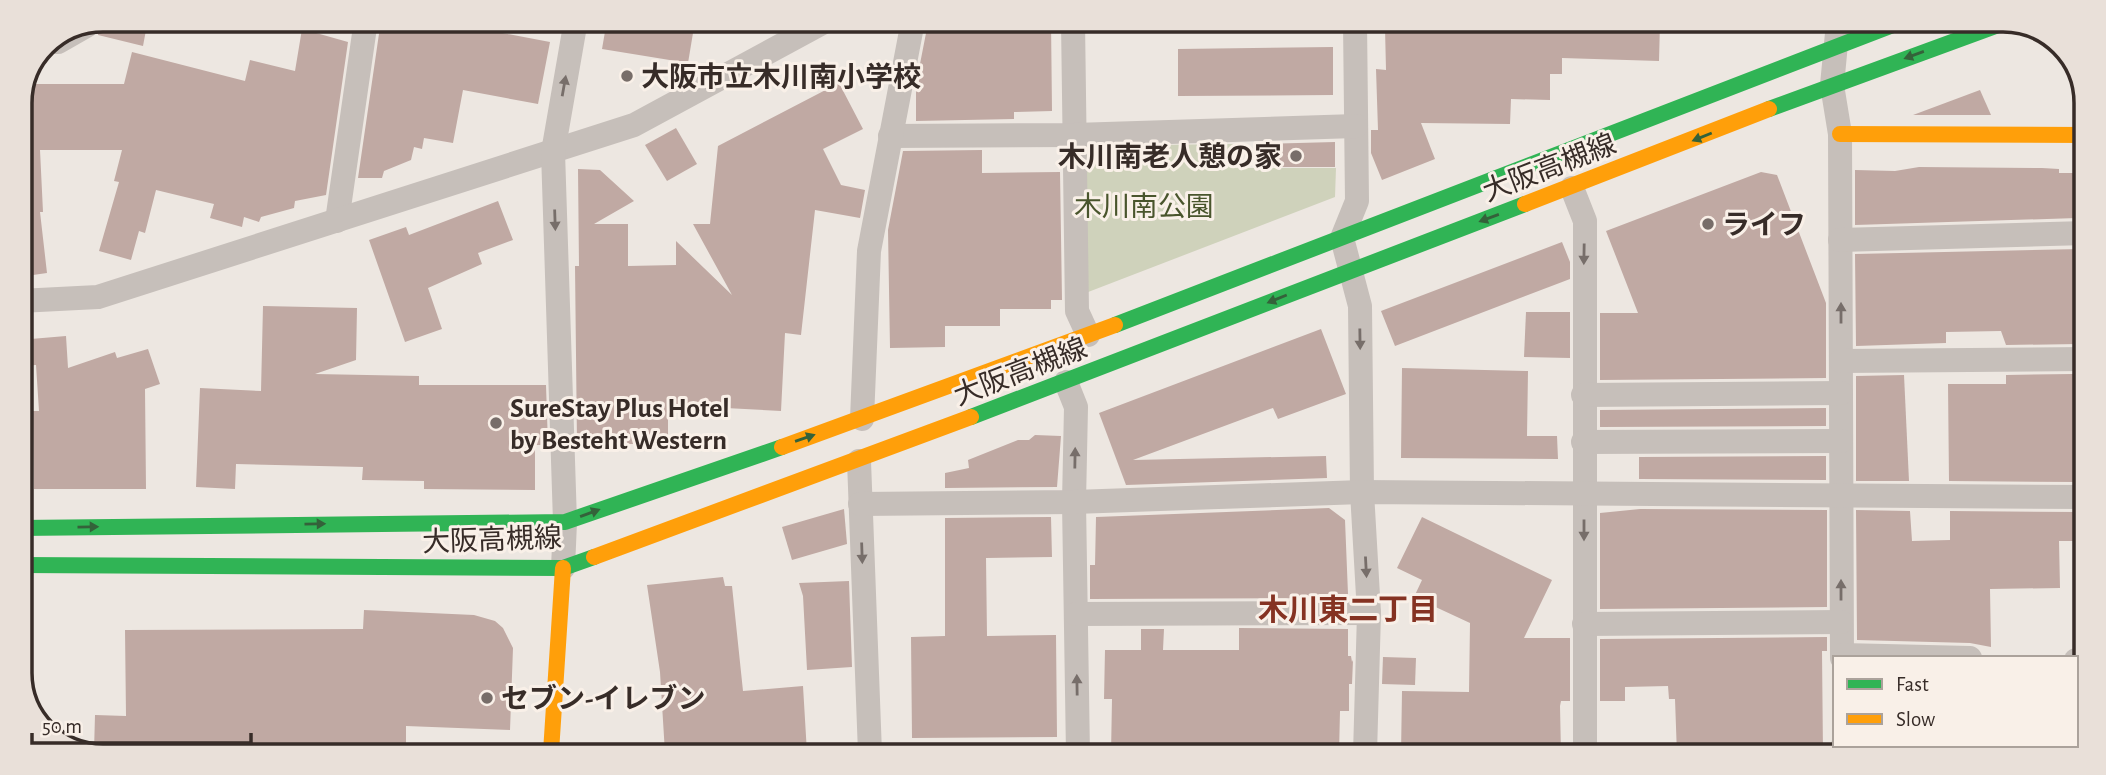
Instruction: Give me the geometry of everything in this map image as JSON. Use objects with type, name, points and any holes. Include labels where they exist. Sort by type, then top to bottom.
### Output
[{"type":"main road","name":"大阪高槻線","points":[[32,565],[563,568],[1066,383],[1832,85],[1979,32]]},
{"type":"main road","name":"大阪高槻線","points":[[32,528],[565,522],[862,419],[1342,238],[1838,35]]},
{"type":"main road","points":[[1840,134],[2074,135]]},
{"type":"main road","points":[[552,744],[563,568]]},
{"type":"street","points":[[337,220],[364,32]]},
{"type":"street","points":[[563,568],[565,522],[552,152],[574,32]]},
{"type":"street","points":[[32,300],[98,297],[634,125],[806,32]]},
{"type":"street","points":[[862,419],[869,250],[911,32]]},
{"type":"street","points":[[1073,32],[1077,311],[1088,335]]},
{"type":"street","points":[[1355,32],[1357,201],[1342,238],[1360,306],[1362,492],[1369,613],[1365,744]]},
{"type":"street","points":[[1838,35],[1832,85],[1840,134],[1842,656]]},
{"type":"street","points":[[890,136],[1074,135],[1356,126]]},
{"type":"street","points":[[1572,188],[1585,220],[1585,744]]},
{"type":"street","points":[[1840,240],[2074,233]]},
{"type":"street","points":[[1841,361],[2074,359]]},
{"type":"street","points":[[1066,383],[1076,407],[1074,502],[1078,744]]},
{"type":"street","points":[[1583,395],[1841,393]]},
{"type":"street","points":[[1583,442],[1841,441]]},
{"type":"street","points":[[859,461],[870,744]]},
{"type":"street","points":[[860,504],[1074,502],[1362,492],[2074,497]]},
{"type":"street","points":[[1076,614],[1369,613]]},
{"type":"street","points":[[1584,624],[1841,622]]},
{"type":"green space","name":"木川南公園","points":[[1233,144],[1236,168],[1336,168],[1335,197],[1083,294],[1082,146]]},
{"type":"building","points":[[103,32],[146,32],[143,46],[98,35]]},
{"type":"building","points":[[302,32],[313,32],[348,42],[326,195],[295,201],[294,208],[261,217],[259,222],[244,217],[242,227],[210,218],[214,204],[156,190],[145,233],[139,231],[131,260],[99,251],[119,182],[114,181],[122,150],[40,150],[43,212],[40,212],[47,273],[32,275],[32,103],[34,84],[124,84],[132,52],[245,81],[250,60],[295,71]]},
{"type":"building","points":[[379,32],[497,32],[550,42],[538,104],[463,90],[453,143],[424,138],[422,149],[414,147],[411,160],[384,171],[382,178],[358,178]]},
{"type":"building","points":[[605,32],[693,32],[688,63],[602,49]]},
{"type":"building","points":[[926,32],[1051,32],[1052,111],[1014,112],[1014,119],[916,121],[919,69]]},
{"type":"building","points":[[1385,32],[1660,32],[1659,61],[1562,58],[1562,74],[1550,74],[1550,100],[1511,99],[1510,124],[1421,123],[1435,159],[1382,180],[1371,153],[1371,130],[1378,130],[1376,69],[1386,70]]},
{"type":"building","points":[[1333,47],[1333,95],[1178,96],[1178,49]]},
{"type":"building","points":[[839,83],[863,129],[823,149],[841,185],[865,190],[860,218],[815,210],[801,335],[785,333],[781,411],[668,405],[668,444],[577,444],[575,266],[579,266],[578,169],[600,170],[634,201],[594,224],[628,224],[628,266],[676,265],[676,241],[732,295],[693,224],[710,224],[718,146]]},
{"type":"building","points":[[1980,90],[1991,115],[1913,115]]},
{"type":"building","points":[[676,128],[697,164],[667,181],[645,145]]},
{"type":"building","name":"木川南老人憩の家","points":[[1335,142],[1335,167],[1255,167],[1256,144]]},
{"type":"building","points":[[982,150],[982,173],[1060,172],[1062,300],[1051,300],[1051,309],[1000,309],[1000,326],[945,326],[945,347],[890,348],[888,230],[903,151]]},
{"type":"building","points":[[1919,167],[2059,169],[2059,173],[2074,173],[2074,218],[1855,225],[1855,170],[1895,171]]},
{"type":"building","points":[[1761,172],[1777,175],[1826,303],[1826,378],[1600,380],[1600,313],[1638,313],[1606,231]]},
{"type":"building","points":[[498,201],[513,240],[478,253],[482,264],[428,288],[442,329],[405,342],[369,240],[406,227],[409,235]]},
{"type":"building","points":[[1562,242],[1570,262],[1570,279],[1395,346],[1381,311]]},
{"type":"building","points":[[2074,249],[2074,344],[2006,345],[2001,331],[1946,332],[1946,343],[1856,346],[1855,254]]},
{"type":"building","points":[[263,306],[357,308],[356,360],[315,374],[419,376],[419,385],[546,385],[548,445],[535,445],[535,490],[424,489],[424,481],[362,480],[363,467],[236,464],[235,489],[196,487],[200,388],[261,391]]},
{"type":"building","points":[[1526,312],[1570,312],[1570,358],[1524,357]]},
{"type":"building","points":[[1321,329],[1346,394],[1278,419],[1273,408],[1133,460],[1326,456],[1327,478],[1126,485],[1099,413]]},
{"type":"building","points":[[66,336],[68,368],[115,352],[117,358],[148,349],[160,384],[145,389],[146,489],[34,489],[33,411],[39,411],[36,365],[32,365],[32,339]]},
{"type":"building","points":[[1402,368],[1528,371],[1527,436],[1557,436],[1558,459],[1401,458]]},
{"type":"building","points":[[2073,374],[2074,482],[1949,481],[1948,384],[2006,384],[2006,375]]},
{"type":"building","points":[[1904,375],[1909,481],[1856,481],[1856,376]]},
{"type":"building","points":[[1826,408],[1826,426],[1600,427],[1600,410]]},
{"type":"building","points":[[1035,435],[1061,436],[1057,487],[945,488],[945,473],[969,468],[968,460],[1018,440],[1029,440]]},
{"type":"building","points":[[1826,456],[1826,480],[1639,479],[1639,457]]},
{"type":"building","points":[[1329,508],[1345,520],[1348,594],[1343,598],[1090,599],[1090,565],[1095,565],[1096,517]]},
{"type":"building","points":[[844,509],[847,544],[792,560],[782,527]]},
{"type":"building","points":[[1640,509],[1827,510],[1827,607],[1600,609],[1600,513]]},
{"type":"building","points":[[1856,510],[1910,511],[1912,541],[1950,540],[1950,511],[2074,512],[2074,541],[2059,541],[2060,588],[1990,589],[1991,647],[1970,643],[1857,640]]},
{"type":"building","points":[[1051,517],[1052,557],[986,558],[987,636],[1056,635],[1057,737],[912,738],[911,637],[945,636],[945,518]]},
{"type":"building","points":[[1422,517],[1552,580],[1524,638],[1570,638],[1570,701],[1561,701],[1561,744],[1401,744],[1402,691],[1469,692],[1470,623],[1414,597],[1422,580],[1397,568]]},
{"type":"building","points":[[723,577],[725,586],[732,586],[743,691],[803,686],[806,744],[664,744],[660,672],[647,585]]},
{"type":"building","points":[[849,581],[852,667],[807,670],[803,596],[799,583]]},
{"type":"building","points":[[364,610],[474,615],[495,621],[503,628],[513,648],[510,730],[406,726],[406,744],[94,743],[95,715],[126,716],[125,630],[363,629]]},
{"type":"building","points":[[1239,628],[1348,629],[1348,656],[1351,656],[1352,662],[1353,660],[1352,684],[1349,684],[1349,711],[1340,711],[1339,744],[1111,744],[1112,699],[1104,699],[1105,650],[1141,650],[1141,629],[1164,629],[1163,650],[1239,650]]},
{"type":"building","points":[[1827,637],[1827,651],[1822,651],[1823,744],[1677,744],[1675,699],[1669,699],[1668,686],[1625,687],[1625,701],[1600,701],[1600,639]]},
{"type":"building","points":[[1383,657],[1416,658],[1415,685],[1382,684]]},
{"type":"traffic: fast","points":[[1115,325],[1875,32]]},
{"type":"traffic: fast","points":[[1769,109],[1979,32]]},
{"type":"traffic: fast","points":[[971,417],[1525,204]]},
{"type":"traffic: fast","points":[[32,528],[565,522],[782,447]]},
{"type":"traffic: fast","points":[[32,565],[563,568],[594,557]]},
{"type":"traffic: slow","points":[[1525,204],[1769,109]]},
{"type":"traffic: slow","points":[[1840,134],[2074,135]]},
{"type":"traffic: slow","points":[[782,447],[1115,325]]},
{"type":"traffic: slow","points":[[594,557],[971,417]]},
{"type":"traffic: slow","points":[[552,744],[563,568]]},
{"type":"place","name":"大阪市立木川南小学校","points":[[627,76]]},
{"type":"place","name":"木川南老人憩の家","points":[[1296,156]]},
{"type":"place","name":"ライフ","points":[[1708,224]]},
{"type":"place","name":"SureStay Plus Hotel by Besteht Western","points":[[496,423]]},
{"type":"place","name":"セブン-イレブン","points":[[487,698]]},
{"type":"district","name":"木川東二丁目","points":[[1348,610]]}]
